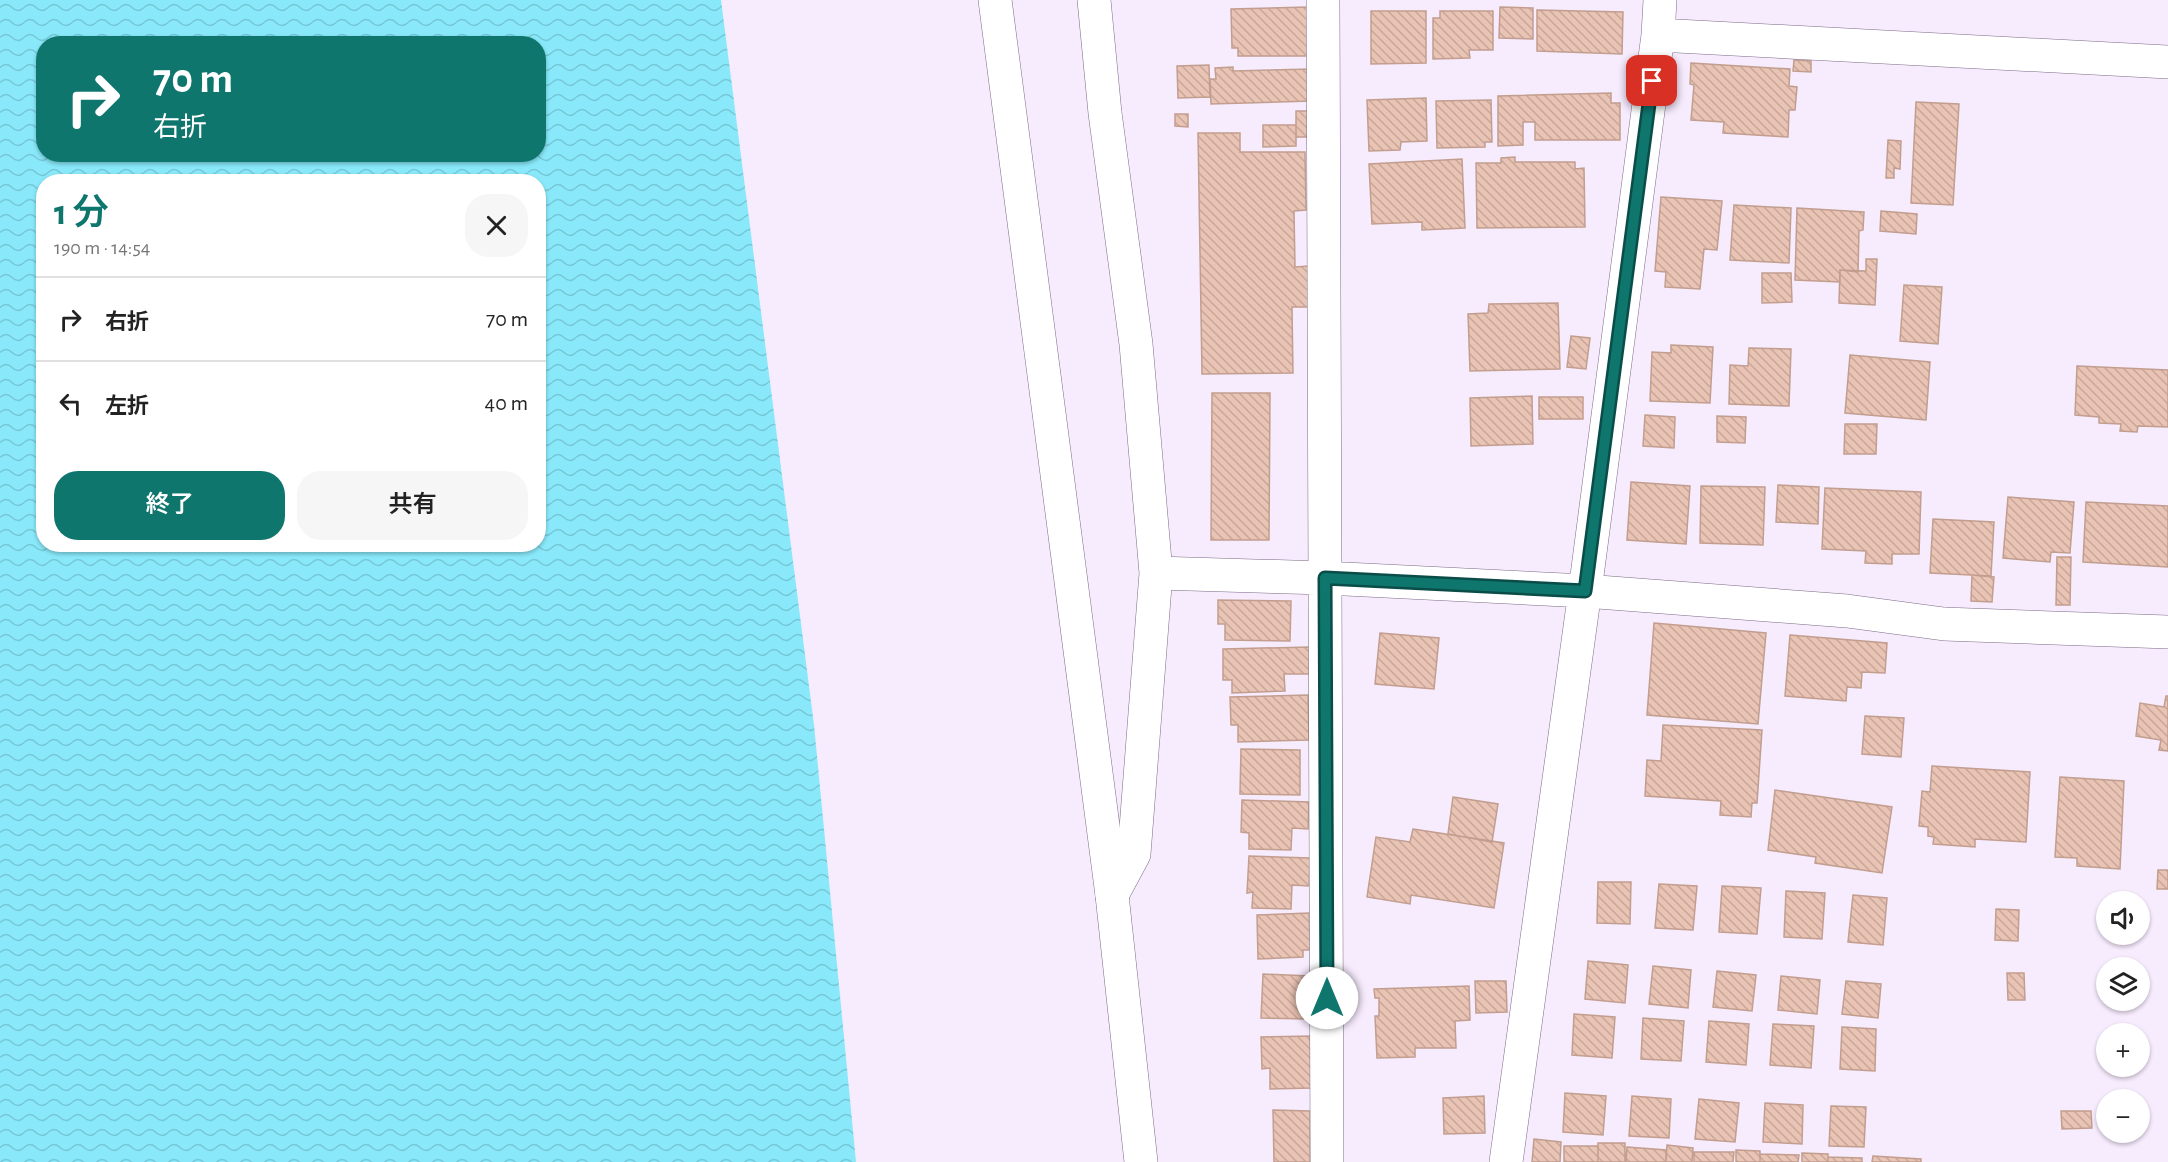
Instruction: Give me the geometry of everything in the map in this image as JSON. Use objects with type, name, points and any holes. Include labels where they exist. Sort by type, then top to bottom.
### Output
[{"type":"street","points":[[994,0],[1112,895],[1141,1162]]},
{"type":"street","points":[[1094,0],[1105,113],[1136,344],[1156,573],[1134,854],[1112,895]]},
{"type":"street","points":[[1323,0],[1327,1162]]},
{"type":"street","points":[[1506,1162],[1659,35],[1660,0]]},
{"type":"street","points":[[1659,35],[2168,62]]},
{"type":"street","points":[[1156,573],[1325,578],[1585,591],[1846,611],[1944,624],[2168,632]]},
{"type":"water","points":[[0,0],[721,0],[814,725],[856,1162],[0,1162]]},
{"type":"building","points":[[1308,7],[1310,56],[1238,56],[1238,48],[1232,48],[1231,9]]},
{"type":"building","points":[[1500,7],[1533,8],[1533,39],[1499,38]]},
{"type":"building","points":[[1537,10],[1623,12],[1622,54],[1537,51]]},
{"type":"building","points":[[1371,11],[1426,11],[1426,63],[1371,64]]},
{"type":"building","points":[[1440,11],[1493,11],[1493,50],[1469,50],[1470,58],[1433,59],[1433,18],[1440,18]]},
{"type":"building","points":[[1794,60],[1811,61],[1811,72],[1793,71]]},
{"type":"building","points":[[1691,63],[1790,69],[1789,86],[1797,87],[1795,110],[1789,110],[1788,137],[1723,133],[1724,122],[1691,120],[1694,85],[1690,84]]},
{"type":"building","points":[[1209,65],[1210,97],[1178,98],[1177,66]]},
{"type":"building","points":[[1233,67],[1233,71],[1311,69],[1311,101],[1211,104],[1210,79],[1216,79],[1215,68]]},
{"type":"building","points":[[1611,93],[1611,103],[1620,103],[1620,140],[1535,140],[1535,122],[1523,122],[1523,145],[1498,146],[1498,96]]},
{"type":"building","points":[[1426,98],[1427,141],[1401,142],[1400,150],[1369,151],[1367,100]]},
{"type":"building","points":[[1491,100],[1492,142],[1485,142],[1485,147],[1437,148],[1436,101]]},
{"type":"building","points":[[1916,102],[1959,104],[1953,205],[1911,203]]},
{"type":"building","points":[[1296,111],[1312,111],[1312,137],[1296,137]]},
{"type":"building","points":[[1175,114],[1188,114],[1188,127],[1175,126]]},
{"type":"building","points":[[1263,125],[1296,125],[1296,146],[1263,147]]},
{"type":"building","points":[[1198,133],[1240,133],[1240,152],[1305,152],[1306,210],[1294,211],[1295,267],[1308,266],[1309,307],[1292,307],[1293,373],[1202,374]]},
{"type":"building","points":[[1888,140],[1901,141],[1900,169],[1894,168],[1894,178],[1886,178]]},
{"type":"building","points":[[1515,157],[1515,162],[1575,162],[1575,169],[1584,168],[1585,227],[1477,228],[1476,163],[1501,163],[1501,158]]},
{"type":"building","points":[[1462,159],[1465,228],[1422,230],[1422,222],[1372,224],[1369,164]]},
{"type":"building","points":[[1661,197],[1722,201],[1717,250],[1704,249],[1700,289],[1665,287],[1666,272],[1655,271]]},
{"type":"building","points":[[1734,205],[1791,208],[1789,263],[1730,260]]},
{"type":"building","points":[[1797,208],[1864,212],[1863,230],[1859,231],[1858,272],[1840,270],[1840,282],[1795,280]]},
{"type":"building","points":[[1881,211],[1917,214],[1916,234],[1880,231]]},
{"type":"building","points":[[1866,259],[1877,259],[1875,305],[1839,303],[1840,270],[1866,271]]},
{"type":"building","points":[[1762,273],[1791,273],[1792,302],[1762,303]]},
{"type":"building","points":[[1904,285],[1942,287],[1938,344],[1900,341]]},
{"type":"building","points":[[1558,303],[1560,369],[1470,371],[1468,314],[1488,313],[1489,304]]},
{"type":"building","points":[[1571,336],[1590,338],[1586,369],[1567,367]]},
{"type":"building","points":[[1671,345],[1713,347],[1710,403],[1650,401],[1652,352],[1671,353]]},
{"type":"building","points":[[1749,348],[1791,349],[1789,406],[1729,404],[1730,365],[1748,366]]},
{"type":"building","points":[[1850,355],[1930,362],[1926,420],[1845,413]]},
{"type":"building","points":[[2077,366],[2168,370],[2168,427],[2138,426],[2137,432],[2120,431],[2121,424],[2099,423],[2099,417],[2075,415]]},
{"type":"building","points":[[1212,393],[1270,393],[1269,540],[1211,540]]},
{"type":"building","points":[[1532,396],[1533,444],[1471,446],[1470,398]]},
{"type":"building","points":[[1539,397],[1583,397],[1583,419],[1539,419]]},
{"type":"building","points":[[1645,415],[1675,417],[1674,448],[1643,446]]},
{"type":"building","points":[[1717,416],[1746,417],[1745,443],[1717,442]]},
{"type":"building","points":[[1845,424],[1877,424],[1876,454],[1844,454]]},
{"type":"building","points":[[1631,482],[1690,486],[1686,544],[1627,540]]},
{"type":"building","points":[[1778,485],[1819,487],[1818,524],[1776,522]]},
{"type":"building","points":[[1701,486],[1765,487],[1763,545],[1700,543]]},
{"type":"building","points":[[1825,488],[1921,492],[1919,554],[1892,554],[1892,564],[1865,563],[1866,551],[1822,549]]},
{"type":"building","points":[[2008,497],[2074,502],[2070,553],[2051,552],[2050,562],[2003,558]]},
{"type":"building","points":[[2086,502],[2168,506],[2168,567],[2083,562]]},
{"type":"building","points":[[1933,519],[1994,522],[1991,576],[1930,573]]},
{"type":"building","points":[[2057,557],[2071,557],[2070,605],[2056,605]]},
{"type":"building","points":[[1972,575],[1994,577],[1992,602],[1971,601]]},
{"type":"building","points":[[1218,600],[1291,601],[1290,641],[1225,640],[1225,624],[1218,624]]},
{"type":"building","points":[[1654,623],[1766,633],[1758,724],[1647,715]]},
{"type":"building","points":[[1380,633],[1439,638],[1434,689],[1375,684]]},
{"type":"building","points":[[1790,635],[1887,643],[1885,673],[1862,672],[1861,688],[1847,687],[1846,701],[1785,696]]},
{"type":"building","points":[[1309,647],[1309,674],[1284,674],[1285,691],[1232,693],[1232,680],[1223,680],[1223,649]]},
{"type":"building","points":[[1308,695],[1309,740],[1238,742],[1238,725],[1231,725],[1230,697]]},
{"type":"building","points":[[2166,696],[2168,696],[2168,751],[2159,750],[2161,740],[2136,736],[2140,703],[2164,707]]},
{"type":"building","points":[[1865,716],[1904,718],[1901,757],[1862,754]]},
{"type":"building","points":[[1663,725],[1762,730],[1757,803],[1752,803],[1751,817],[1720,815],[1721,801],[1645,796],[1647,760],[1661,761]]},
{"type":"building","points":[[1241,749],[1300,750],[1300,795],[1240,794]]},
{"type":"building","points":[[1932,766],[2030,772],[2026,842],[1975,839],[1975,847],[1933,844],[1934,837],[1928,836],[1928,827],[1919,826],[1922,791],[1930,792]]},
{"type":"building","points":[[2060,777],[2124,781],[2120,869],[2077,866],[2077,858],[2055,857]]},
{"type":"building","points":[[1775,790],[1892,807],[1882,873],[1815,863],[1816,857],[1768,850]]},
{"type":"building","points":[[1453,797],[1498,804],[1492,842],[1448,834]]},
{"type":"building","points":[[1242,800],[1309,802],[1308,829],[1292,828],[1291,850],[1249,849],[1249,833],[1241,832]]},
{"type":"building","points":[[1413,829],[1504,843],[1494,908],[1411,895],[1410,904],[1367,897],[1376,837],[1410,842]]},
{"type":"building","points":[[1249,856],[1310,858],[1309,886],[1292,885],[1291,909],[1252,908],[1253,892],[1247,893]]},
{"type":"building","points":[[2158,870],[2168,870],[2168,889],[2157,889]]},
{"type":"building","points":[[1598,882],[1631,882],[1630,924],[1597,923]]},
{"type":"building","points":[[1659,884],[1697,886],[1693,930],[1655,928]]},
{"type":"building","points":[[1722,886],[1761,888],[1757,934],[1719,932]]},
{"type":"building","points":[[1786,891],[1825,893],[1822,939],[1784,937]]},
{"type":"building","points":[[1853,895],[1887,898],[1883,945],[1848,942]]},
{"type":"building","points":[[1996,909],[2019,910],[2018,941],[1995,940]]},
{"type":"building","points":[[1309,913],[1310,950],[1303,950],[1303,957],[1258,959],[1257,915]]},
{"type":"building","points":[[1588,961],[1628,965],[1625,1003],[1585,999]]},
{"type":"building","points":[[1653,966],[1691,970],[1688,1008],[1649,1004]]},
{"type":"building","points":[[1717,971],[1756,975],[1752,1011],[1713,1007]]},
{"type":"building","points":[[2007,973],[2024,973],[2025,1000],[2008,1000]]},
{"type":"building","points":[[1263,974],[1310,976],[1309,1019],[1261,1018]]},
{"type":"building","points":[[1781,976],[1820,980],[1817,1014],[1778,1010]]},
{"type":"building","points":[[1475,981],[1506,981],[1507,1012],[1476,1013]]},
{"type":"building","points":[[1846,981],[1881,984],[1878,1018],[1842,1014]]},
{"type":"building","points":[[1469,986],[1470,1020],[1455,1021],[1456,1048],[1415,1048],[1415,1057],[1377,1058],[1375,1016],[1379,1016],[1379,998],[1375,998],[1374,989]]},
{"type":"building","points":[[1574,1014],[1615,1017],[1612,1058],[1572,1055]]},
{"type":"building","points":[[1643,1018],[1684,1021],[1681,1061],[1641,1059]]},
{"type":"building","points":[[1709,1021],[1749,1024],[1746,1065],[1706,1062]]},
{"type":"building","points":[[1773,1024],[1814,1026],[1811,1068],[1770,1065]]},
{"type":"building","points":[[1842,1027],[1876,1029],[1875,1071],[1840,1069]]},
{"type":"building","points":[[1314,1036],[1312,1088],[1270,1089],[1270,1068],[1262,1069],[1261,1037]]},
{"type":"building","points":[[1565,1093],[1606,1096],[1603,1135],[1563,1132]]},
{"type":"building","points":[[1484,1096],[1485,1133],[1444,1134],[1443,1098]]},
{"type":"building","points":[[1632,1096],[1671,1099],[1669,1138],[1629,1136]]},
{"type":"building","points":[[1699,1099],[1739,1103],[1735,1142],[1695,1139]]},
{"type":"building","points":[[1765,1103],[1803,1105],[1802,1144],[1763,1142]]},
{"type":"building","points":[[1831,1106],[1866,1107],[1864,1147],[1829,1146]]},
{"type":"building","points":[[1273,1110],[1310,1111],[1310,1162],[1274,1162]]},
{"type":"building","points":[[2061,1111],[2091,1111],[2092,1128],[2062,1129]]},
{"type":"building","points":[[1534,1139],[1561,1142],[1560,1162],[1532,1162]]},
{"type":"building","points":[[1598,1143],[1625,1143],[1625,1162],[1598,1162]]},
{"type":"building","points":[[1667,1145],[1693,1148],[1692,1162],[1666,1162]]},
{"type":"building","points":[[1564,1146],[1598,1146],[1598,1162],[1564,1162]]},
{"type":"building","points":[[1627,1147],[1666,1150],[1666,1162],[1626,1162]]},
{"type":"building","points":[[1736,1150],[1760,1151],[1760,1162],[1736,1162]]},
{"type":"building","points":[[1694,1152],[1734,1152],[1733,1162],[1694,1162]]},
{"type":"building","points":[[1802,1153],[1828,1154],[1828,1162],[1802,1162]]},
{"type":"building","points":[[1760,1154],[1799,1155],[1798,1162],[1760,1162]]},
{"type":"building","points":[[1873,1156],[1921,1159],[1921,1162],[1872,1162]]},
{"type":"building","points":[[1828,1157],[1862,1158],[1862,1162],[1828,1162]]},
{"type":"route","points":[[1327,998],[1325,578],[1585,591],[1652,81]]}]
